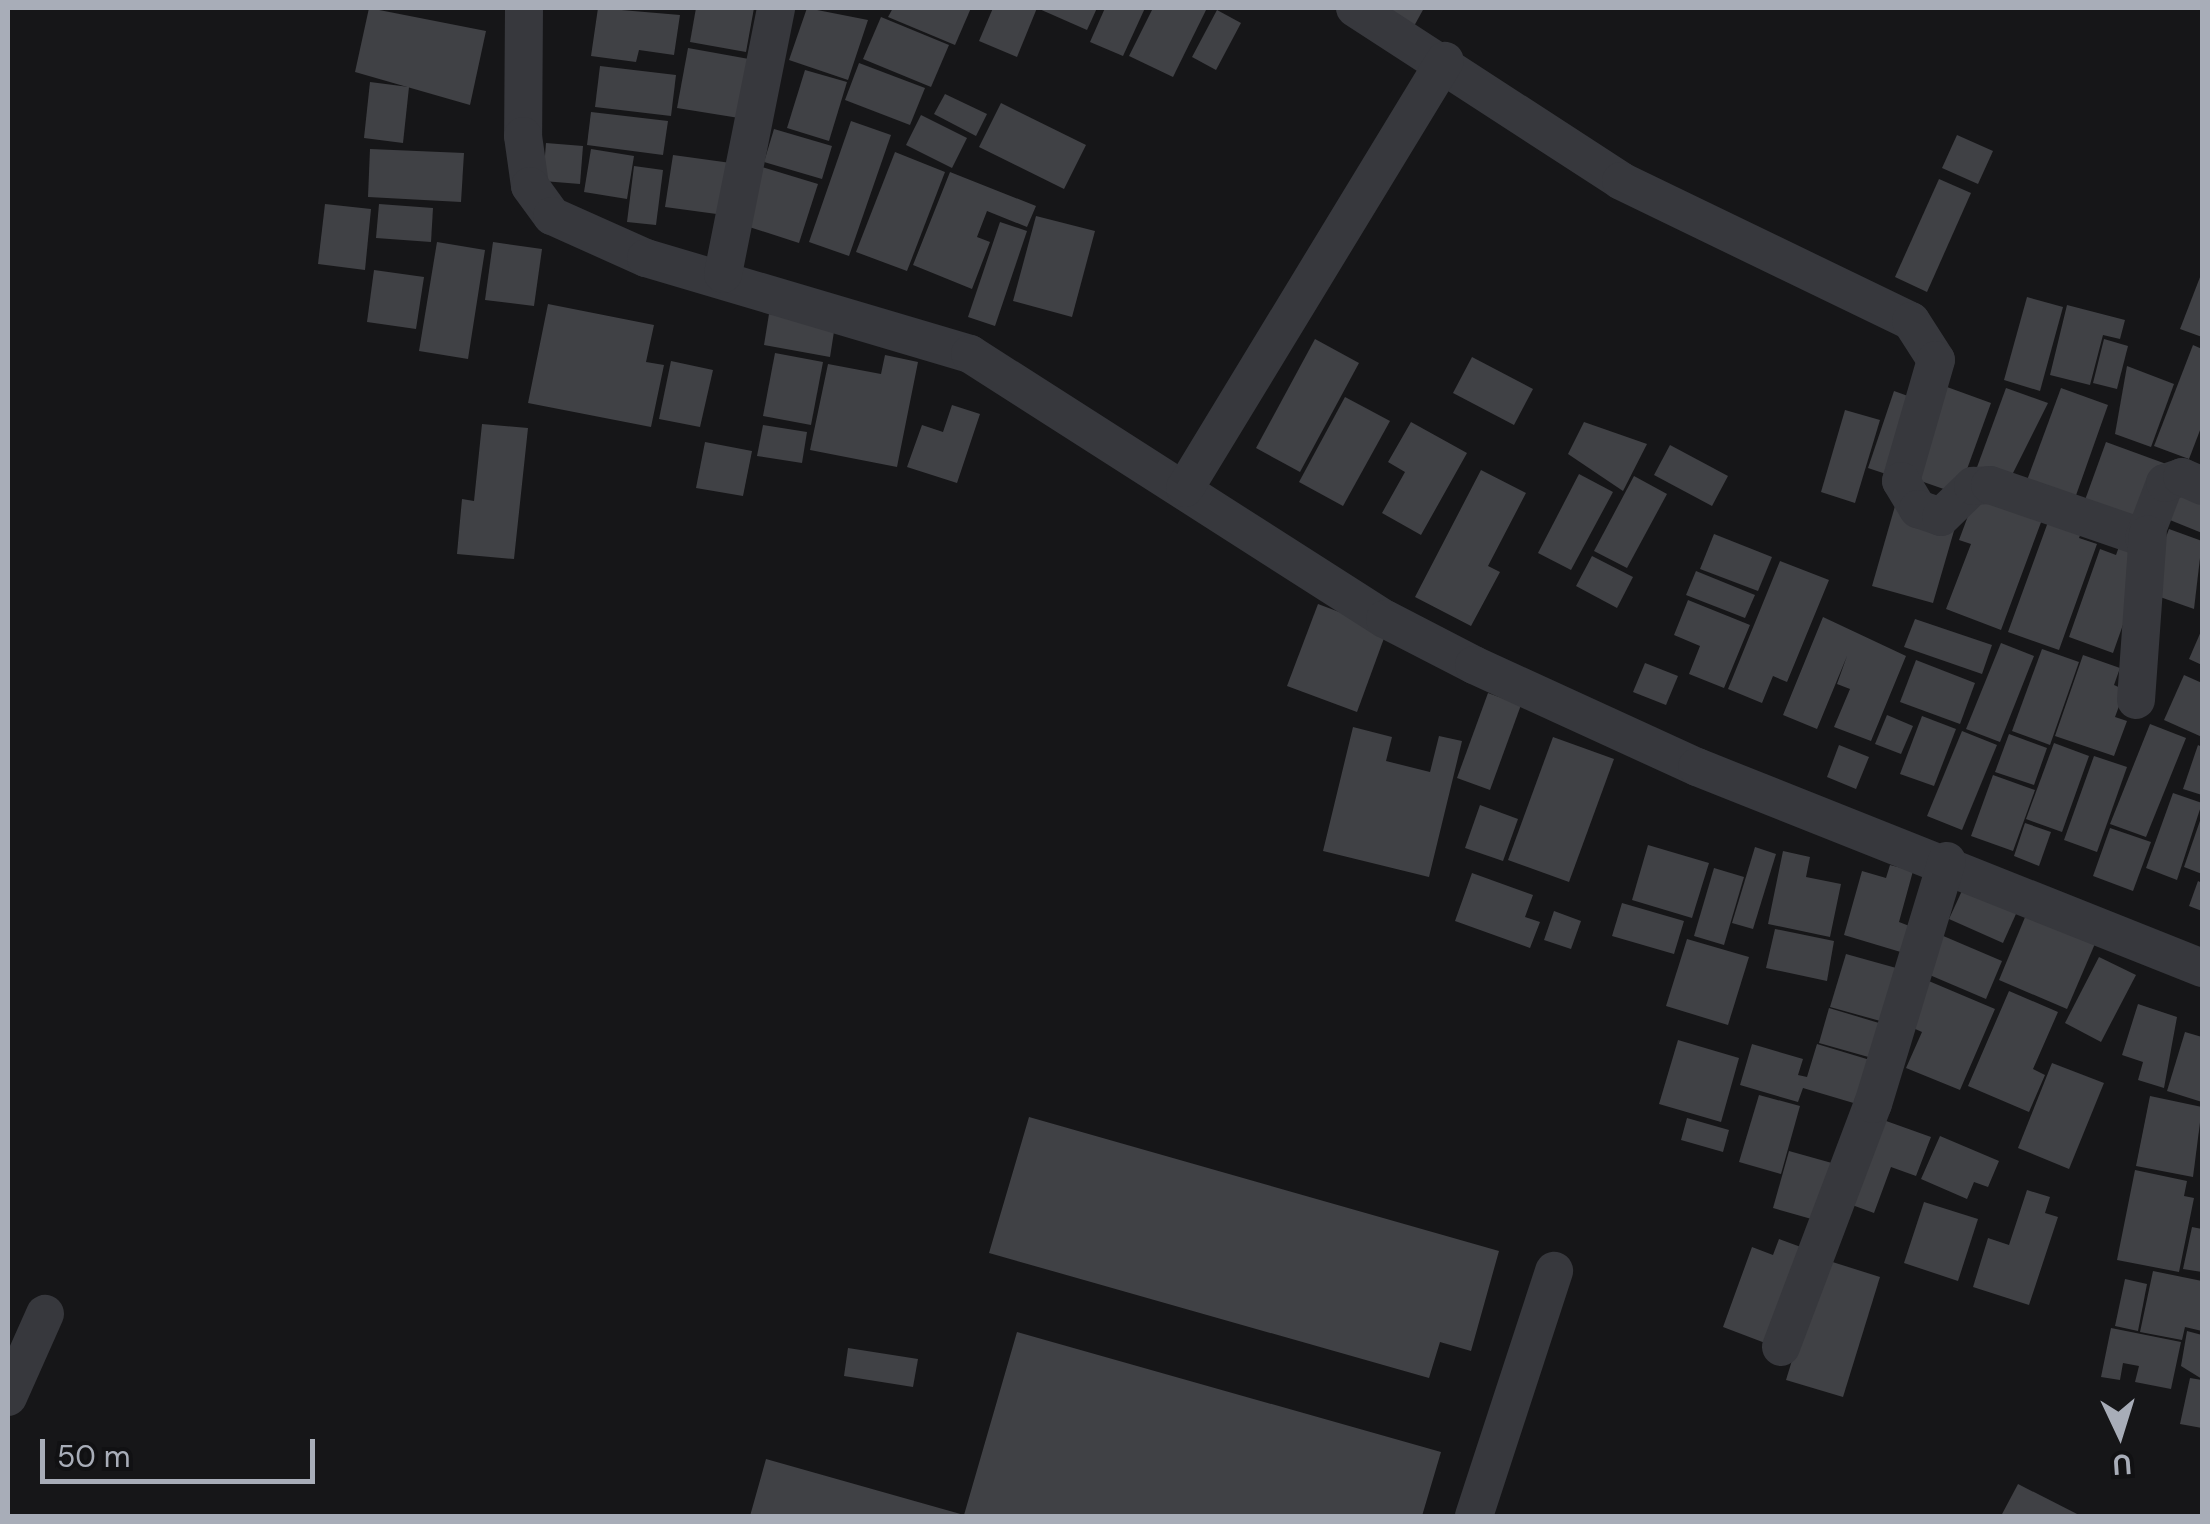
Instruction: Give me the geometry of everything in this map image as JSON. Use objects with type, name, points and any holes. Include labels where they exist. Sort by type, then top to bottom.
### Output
[{"type":"street","points":[[524,8],[523,136],[539,202],[616,247],[723,274],[970,354],[1386,619],[1474,665],[1697,767],[1946,860],[2202,968]]},
{"type":"street","points":[[723,274],[776,8]]},
{"type":"street","points":[[1355,8],[1445,61],[1621,181],[1911,321],[1936,360],[1900,481],[1918,509],[1941,516],[1980,484],[2148,534]]},
{"type":"street","points":[[1185,488],[1445,61]]},
{"type":"street","points":[[2136,700],[2148,534],[2165,483],[2182,477],[2202,486]]},
{"type":"street","points":[[1781,1347],[1873,1104],[1946,860]]},
{"type":"street","points":[[1474,1516],[1554,1270]]},
{"type":"street","points":[[8,1397],[45,1314]]},
{"type":"building","points":[[369,8],[486,31],[470,105],[355,72]]},
{"type":"building","points":[[598,8],[680,15],[674,55],[639,50],[636,62],[591,56]]},
{"type":"building","points":[[696,8],[754,8],[746,52],[690,42]]},
{"type":"building","points":[[807,8],[868,20],[848,80],[789,60]]},
{"type":"building","points":[[893,8],[971,8],[955,45],[888,17]]},
{"type":"building","points":[[993,8],[1037,8],[1017,57],[979,41]]},
{"type":"building","points":[[1037,8],[1097,8],[1087,30]]},
{"type":"building","points":[[1105,8],[1145,8],[1123,56],[1090,42]]},
{"type":"building","points":[[1153,8],[1207,8],[1173,77],[1129,56]]},
{"type":"building","points":[[1385,8],[1424,8],[1413,28]]},
{"type":"building","points":[[1217,10],[1241,23],[1216,70],[1192,57]]},
{"type":"building","points":[[881,17],[949,45],[931,87],[863,59]]},
{"type":"building","points":[[688,48],[749,59],[739,118],[677,108]]},
{"type":"building","points":[[859,63],[925,88],[910,125],[845,100]]},
{"type":"building","points":[[600,66],[676,75],[671,116],[595,107]]},
{"type":"building","points":[[805,70],[847,82],[829,141],[787,128]]},
{"type":"building","points":[[370,82],[409,87],[403,143],[364,138]]},
{"type":"building","points":[[945,94],[987,114],[976,136],[934,114]]},
{"type":"building","points":[[1001,103],[1086,145],[1064,189],[979,147]]},
{"type":"building","points":[[591,112],[668,121],[663,155],[587,145]]},
{"type":"building","points":[[921,115],[967,138],[952,168],[906,145]]},
{"type":"building","points":[[851,121],[891,135],[849,256],[809,242]]},
{"type":"building","points":[[774,129],[832,146],[822,179],[764,162]]},
{"type":"building","points":[[1957,135],[1993,151],[1978,184],[1942,168]]},
{"type":"building","points":[[546,143],[583,146],[580,184],[543,181]]},
{"type":"building","points":[[370,149],[464,153],[461,202],[368,197]]},
{"type":"building","points":[[591,149],[634,156],[627,199],[584,192]]},
{"type":"building","points":[[895,152],[945,172],[907,271],[856,252]]},
{"type":"building","points":[[673,155],[731,163],[724,215],[665,207]]},
{"type":"building","points":[[634,166],[663,170],[656,225],[627,222]]},
{"type":"building","points":[[762,167],[818,184],[799,243],[743,225]]},
{"type":"building","points":[[950,172],[1036,206],[1027,227],[987,211],[977,237],[990,242],[972,289],[913,265]]},
{"type":"building","points":[[1939,179],[1971,193],[1927,292],[1895,277]]},
{"type":"building","points":[[325,204],[371,209],[365,270],[318,264]]},
{"type":"building","points":[[379,204],[433,208],[431,242],[376,238]]},
{"type":"building","points":[[1036,216],[1095,231],[1072,317],[1013,301]]},
{"type":"building","points":[[1000,222],[1027,231],[995,326],[968,317]]},
{"type":"building","points":[[437,242],[485,250],[468,359],[419,351]]},
{"type":"building","points":[[493,242],[542,249],[534,306],[485,300]]},
{"type":"building","points":[[374,270],[424,277],[416,329],[367,322]]},
{"type":"building","points":[[2202,272],[2202,337],[2180,329]]},
{"type":"building","points":[[2027,297],[2063,307],[2040,391],[2004,380]]},
{"type":"building","points":[[548,304],[654,325],[646,362],[664,365],[651,427],[528,403]]},
{"type":"building","points":[[2067,305],[2125,320],[2120,339],[2103,335],[2090,385],[2050,375]]},
{"type":"building","points":[[769,314],[835,325],[830,357],[764,345]]},
{"type":"building","points":[[1315,339],[1359,363],[1300,472],[1256,448]]},
{"type":"building","points":[[2104,339],[2128,346],[2117,389],[2093,383]]},
{"type":"building","points":[[2193,345],[2202,349],[2202,425],[2189,459],[2154,446]]},
{"type":"building","points":[[775,353],[823,362],[811,425],[763,416]]},
{"type":"building","points":[[885,355],[918,362],[897,467],[810,450],[828,364],[881,374]]},
{"type":"building","points":[[1472,357],[1533,389],[1514,425],[1453,393]]},
{"type":"building","points":[[671,361],[713,370],[700,427],[659,419]]},
{"type":"building","points":[[2127,366],[2174,384],[2151,447],[2115,434]]},
{"type":"building","points":[[1947,387],[1991,403],[1958,494],[1915,479]]},
{"type":"building","points":[[2006,388],[2048,403],[2009,481],[1976,470]]},
{"type":"building","points":[[2061,388],[2108,405],[2074,501],[2026,483]]},
{"type":"building","points":[[1894,391],[1922,401],[1895,477],[1868,468]]},
{"type":"building","points":[[1345,397],[1390,421],[1343,506],[1299,482]]},
{"type":"building","points":[[952,405],[980,414],[957,483],[907,467],[922,425],[943,432]]},
{"type":"building","points":[[1845,410],[1880,420],[1855,503],[1821,492]]},
{"type":"building","points":[[1411,422],[1467,453],[1421,535],[1382,513],[1405,472],[1388,462]]},
{"type":"building","points":[[1584,422],[1647,444],[1623,491],[1568,454]]},
{"type":"building","points":[[482,424],[528,428],[514,559],[457,554],[462,499],[474,501]]},
{"type":"building","points":[[763,425],[807,432],[802,463],[757,456]]},
{"type":"building","points":[[705,442],[752,451],[743,496],[696,488]]},
{"type":"building","points":[[2106,442],[2169,465],[2145,531],[2085,500]]},
{"type":"building","points":[[1670,445],[1728,476],[1712,506],[1654,475]]},
{"type":"building","points":[[1481,470],[1526,493],[1488,566],[1500,572],[1471,626],[1415,597]]},
{"type":"building","points":[[1579,474],[1613,492],[1571,570],[1538,553]]},
{"type":"building","points":[[1634,476],[1667,494],[1627,568],[1594,551]]},
{"type":"building","points":[[2176,489],[2202,499],[2202,533],[2165,518]]},
{"type":"building","points":[[1977,492],[2043,517],[2001,630],[1946,609],[1971,544],[1959,540]]},
{"type":"building","points":[[1895,506],[1956,524],[1933,603],[1872,586]]},
{"type":"building","points":[[2052,511],[2085,523],[2079,538],[2097,544],[2059,650],[2008,632]]},
{"type":"building","points":[[2169,529],[2202,541],[2194,609],[2146,592]]},
{"type":"building","points":[[1714,534],[1772,557],[1758,591],[1700,569]]},
{"type":"building","points":[[2121,541],[2149,551],[2113,653],[2069,637],[2100,549],[2116,555]]},
{"type":"building","points":[[1592,556],[1633,577],[1617,608],[1576,586]]},
{"type":"building","points":[[1780,561],[1829,580],[1787,682],[1773,676],[1762,703],[1728,689]]},
{"type":"building","points":[[1696,571],[1755,595],[1745,618],[1686,595]]},
{"type":"building","points":[[1688,600],[1750,625],[1724,688],[1689,674],[1700,646],[1674,635]]},
{"type":"building","points":[[1318,604],[1387,630],[1357,712],[1287,686]]},
{"type":"building","points":[[1823,617],[1906,656],[1871,741],[1834,727],[1850,689],[1837,684],[1847,656],[1817,729],[1783,715]]},
{"type":"building","points":[[1915,619],[1992,645],[1982,674],[1904,647]]},
{"type":"building","points":[[2202,629],[2202,665],[2189,659]]},
{"type":"building","points":[[2001,643],[2034,656],[2000,742],[1966,729]]},
{"type":"building","points":[[2042,649],[2079,662],[2050,745],[2012,731]]},
{"type":"building","points":[[2083,655],[2120,668],[2114,685],[2125,690],[2115,717],[2127,721],[2114,756],[2055,736]]},
{"type":"building","points":[[1916,660],[1975,683],[1960,724],[1900,702]]},
{"type":"building","points":[[1645,663],[1678,676],[1666,705],[1633,692]]},
{"type":"building","points":[[2184,675],[2202,683],[2202,737],[2164,720]]},
{"type":"building","points":[[1488,693],[1521,705],[1490,790],[1457,778]]},
{"type":"building","points":[[1887,715],[1913,726],[1901,754],[1875,744]]},
{"type":"building","points":[[1922,716],[1956,729],[1934,786],[1900,774]]},
{"type":"building","points":[[2150,724],[2186,738],[2146,837],[2110,824]]},
{"type":"building","points":[[1353,727],[1392,737],[1386,761],[1430,772],[1439,736],[1462,741],[1429,877],[1323,851]]},
{"type":"building","points":[[1962,731],[1997,745],[1962,830],[1927,816]]},
{"type":"building","points":[[2009,734],[2047,748],[2034,785],[1995,772]]},
{"type":"building","points":[[1553,737],[1614,759],[1569,882],[1508,860]]},
{"type":"building","points":[[2054,743],[2089,756],[2062,832],[2026,819]]},
{"type":"building","points":[[1839,745],[1869,757],[1856,789],[1827,777]]},
{"type":"building","points":[[2198,745],[2202,747],[2202,795],[2183,789]]},
{"type":"building","points":[[2094,756],[2127,767],[2097,852],[2064,840]]},
{"type":"building","points":[[1993,775],[2035,790],[2013,851],[1971,836]]},
{"type":"building","points":[[2173,793],[2202,803],[2177,880],[2146,868]]},
{"type":"building","points":[[1480,805],[1518,819],[1503,861],[1465,848]]},
{"type":"building","points":[[2202,815],[2202,874],[2184,867]]},
{"type":"building","points":[[2025,823],[2051,832],[2039,866],[2014,856]]},
{"type":"building","points":[[2110,828],[2151,842],[2133,891],[2093,876]]},
{"type":"building","points":[[1648,845],[1709,863],[1692,918],[1632,900]]},
{"type":"building","points":[[1755,847],[1776,854],[1753,929],[1732,923]]},
{"type":"building","points":[[1783,851],[1810,857],[1806,877],[1841,884],[1830,937],[1768,924]]},
{"type":"building","points":[[1890,865],[1913,871],[1899,922],[1912,927],[1904,953],[1844,935],[1862,871],[1886,878]]},
{"type":"building","points":[[1714,868],[1744,877],[1724,945],[1694,936]]},
{"type":"building","points":[[1472,873],[1533,895],[1525,917],[1540,922],[1530,948],[1455,921]]},
{"type":"building","points":[[2198,881],[2202,883],[2202,911],[2189,906]]},
{"type":"building","points":[[1966,882],[2020,905],[2003,943],[1949,919]]},
{"type":"building","points":[[1622,903],[1684,921],[1674,954],[1612,936]]},
{"type":"building","points":[[2028,910],[2097,939],[2067,1009],[1999,980]]},
{"type":"building","points":[[1554,911],[1581,921],[1571,949],[1544,940]]},
{"type":"building","points":[[1775,929],[1834,941],[1827,981],[1766,968]]},
{"type":"building","points":[[1941,935],[2002,961],[1986,999],[1925,973]]},
{"type":"building","points":[[1687,939],[1749,957],[1728,1025],[1666,1006]]},
{"type":"building","points":[[1846,954],[1907,971],[1891,1024],[1830,1007]]},
{"type":"building","points":[[2099,957],[2136,975],[2101,1042],[2065,1023]]},
{"type":"building","points":[[1924,979],[1995,1009],[1960,1090],[1906,1068],[1922,1032],[1904,1024]]},
{"type":"building","points":[[2009,991],[2058,1012],[2033,1069],[2045,1075],[2029,1112],[1968,1086]]},
{"type":"building","points":[[2138,1004],[2177,1017],[2164,1088],[2138,1080],[2143,1062],[2122,1055]]},
{"type":"building","points":[[1829,1008],[1889,1026],[1879,1060],[1819,1043]]},
{"type":"building","points":[[2185,1032],[2202,1037],[2202,1102],[2167,1091]]},
{"type":"building","points":[[1678,1040],[1739,1058],[1721,1122],[1659,1104]]},
{"type":"building","points":[[1752,1044],[1803,1059],[1798,1075],[1807,1077],[1817,1044],[1880,1063],[1867,1107],[1803,1088],[1798,1102],[1740,1085]]},
{"type":"building","points":[[2052,1063],[2104,1083],[2069,1169],[2018,1148]]},
{"type":"building","points":[[1759,1095],[1800,1106],[1781,1174],[1739,1162]]},
{"type":"building","points":[[2150,1096],[2202,1107],[2193,1177],[2136,1166]]},
{"type":"building","points":[[1029,1117],[1499,1251],[1471,1351],[1440,1342],[1429,1378],[989,1253]]},
{"type":"building","points":[[1875,1117],[1931,1137],[1916,1176],[1891,1167],[1874,1213],[1844,1202]]},
{"type":"building","points":[[1687,1118],[1729,1130],[1723,1152],[1681,1140]]},
{"type":"building","points":[[1940,1136],[1999,1161],[1988,1187],[1974,1182],[1967,1199],[1921,1179]]},
{"type":"building","points":[[1789,1151],[1839,1165],[1822,1222],[1773,1208]]},
{"type":"building","points":[[2135,1170],[2187,1181],[2184,1196],[2194,1198],[2179,1272],[2117,1260]]},
{"type":"building","points":[[2027,1190],[2050,1197],[2045,1213],[2058,1217],[2029,1305],[1973,1287],[1988,1238],[2009,1245]]},
{"type":"building","points":[[1924,1202],[1978,1219],[1958,1281],[1904,1263]]},
{"type":"building","points":[[2192,1227],[2202,1229],[2202,1272],[2183,1269]]},
{"type":"building","points":[[1779,1239],[1809,1250],[1773,1346],[1723,1327],[1752,1247],[1773,1255]]},
{"type":"building","points":[[1823,1259],[1880,1277],[1843,1397],[1786,1380]]},
{"type":"building","points":[[2153,1271],[2202,1281],[2202,1331],[2185,1327],[2182,1340],[2140,1332]]},
{"type":"building","points":[[2125,1279],[2147,1284],[2138,1331],[2115,1326]]},
{"type":"building","points":[[2111,1328],[2181,1342],[2171,1389],[2135,1382],[2139,1366],[2123,1363],[2120,1380],[2101,1377]]},
{"type":"building","points":[[2187,1331],[2202,1335],[2202,1379],[2181,1366]]},
{"type":"building","points":[[1017,1332],[1441,1452],[1422,1516],[750,1516],[766,1459],[964,1515]]},
{"type":"building","points":[[848,1348],[918,1359],[913,1387],[844,1376]]},
{"type":"building","points":[[2190,1378],[2202,1380],[2202,1428],[2180,1424]]},
{"type":"building","points":[[2018,1484],[2081,1516],[2001,1516]]}]
